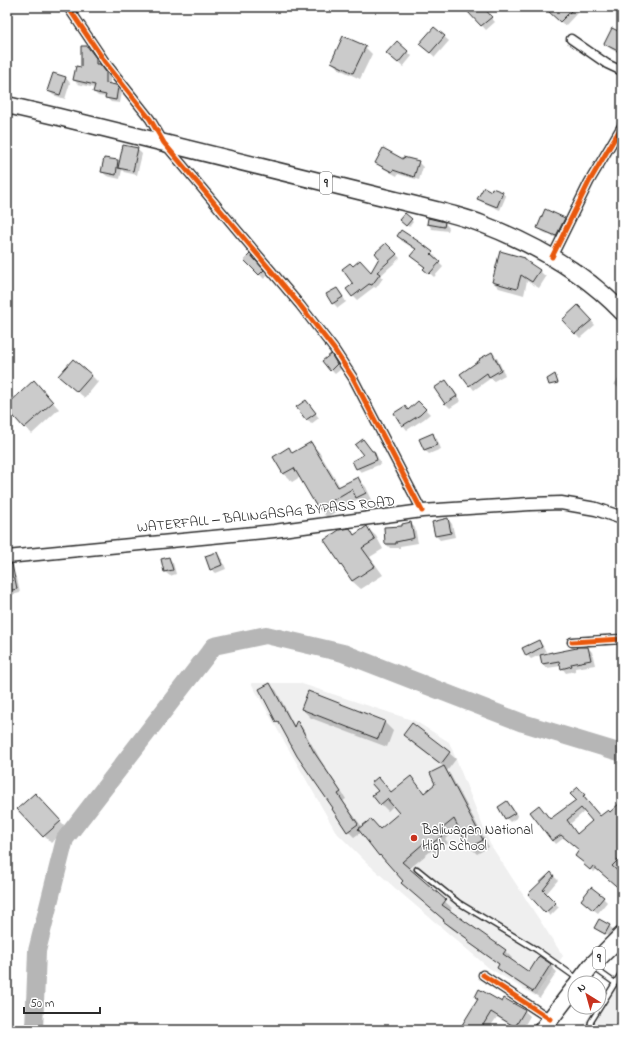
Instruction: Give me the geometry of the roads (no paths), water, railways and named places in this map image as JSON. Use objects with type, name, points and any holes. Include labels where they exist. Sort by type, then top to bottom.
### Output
[{"type":"highway","name":"9","points":[[7,105],[444,212],[482,224],[521,241],[552,257],[579,275],[622,312]]},
{"type":"highway","name":"9","points":[[584,975],[590,966],[622,935]]},
{"type":"highway","name":"9","points":[[546,1025],[567,997]]},
{"type":"main road","name":"WATERFALL ‒ BALINGASAG BYPASS ROAD","points":[[7,557],[274,531],[422,512],[530,504],[561,503],[596,510],[622,518]]},
{"type":"street","points":[[68,7],[105,62],[150,119],[164,143],[300,305],[334,349],[353,378],[422,512]]},
{"type":"street","points":[[571,39],[607,64],[622,71]]},
{"type":"street","points":[[552,257],[589,182],[622,126]]},
{"type":"street","points":[[572,642],[622,638]]},
{"type":"street","points":[[483,975],[546,1025]]},
{"type":"lane","points":[[416,869],[459,903],[537,950],[568,975]]},
{"type":"lane","points":[[590,966],[615,983]]},
{"type":"lane","points":[[595,1030],[592,1028],[590,1022],[622,972]]},
{"type":"waterway","points":[[34,1030],[37,951],[65,839],[214,646],[266,635],[343,653],[523,723],[622,753]]},
{"type":"place","name":"Baliwagan National High School","points":[[414,838]]}]
